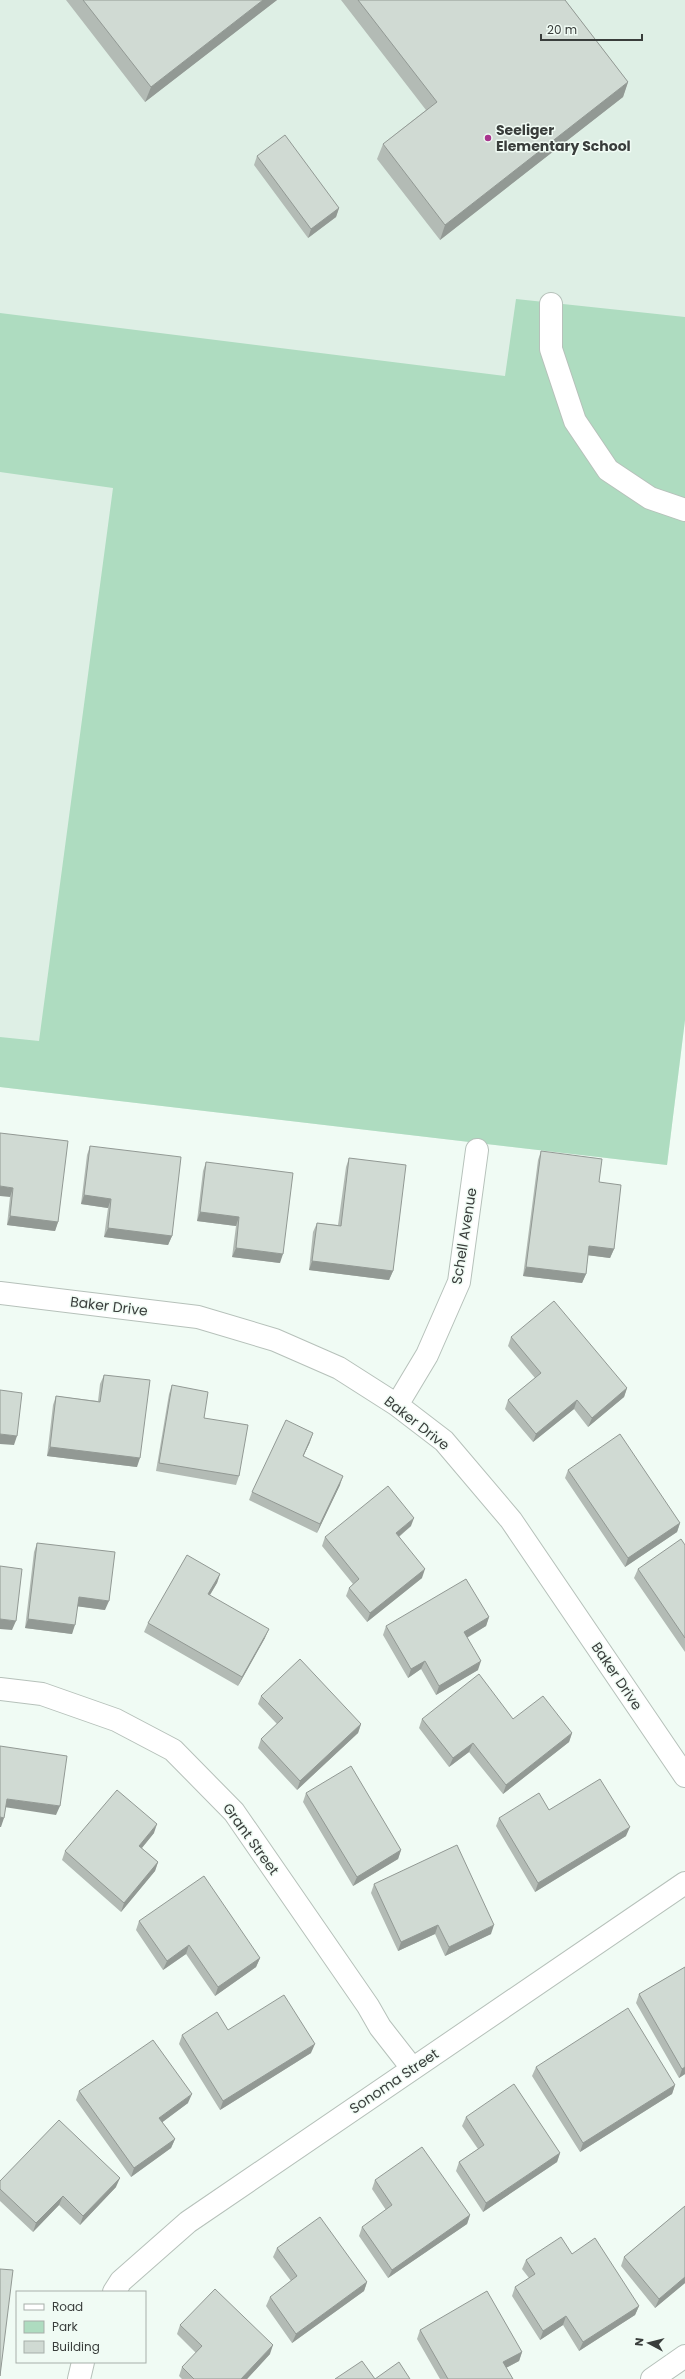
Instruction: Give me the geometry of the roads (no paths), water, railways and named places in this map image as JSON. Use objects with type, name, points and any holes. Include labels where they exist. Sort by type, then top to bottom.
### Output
[{"type":"street","points":[[550,304],[551,349],[575,421],[608,470],[650,498],[685,510]]},
{"type":"street","name":"Schell Avenue","points":[[397,1405],[426,1355],[459,1282],[477,1150]]},
{"type":"street","name":"Baker Drive","points":[[0,1292],[198,1317],[275,1340],[332,1364],[397,1405],[444,1441],[511,1520],[685,1776]]},
{"type":"street","name":"Grant Street","points":[[0,1689],[42,1694],[116,1720],[173,1750],[234,1812],[368,2006],[380,2028],[412,2068]]},
{"type":"street","name":"Sonoma Street","points":[[115,2291],[121,2281],[188,2222],[685,1883]]},
{"type":"street","points":[[652,2379],[685,2356]]},
{"type":"street","points":[[79,2379],[83,2363]]},
{"type":"place","name":"Seeliger Elementary School","points":[[488,138]]}]
